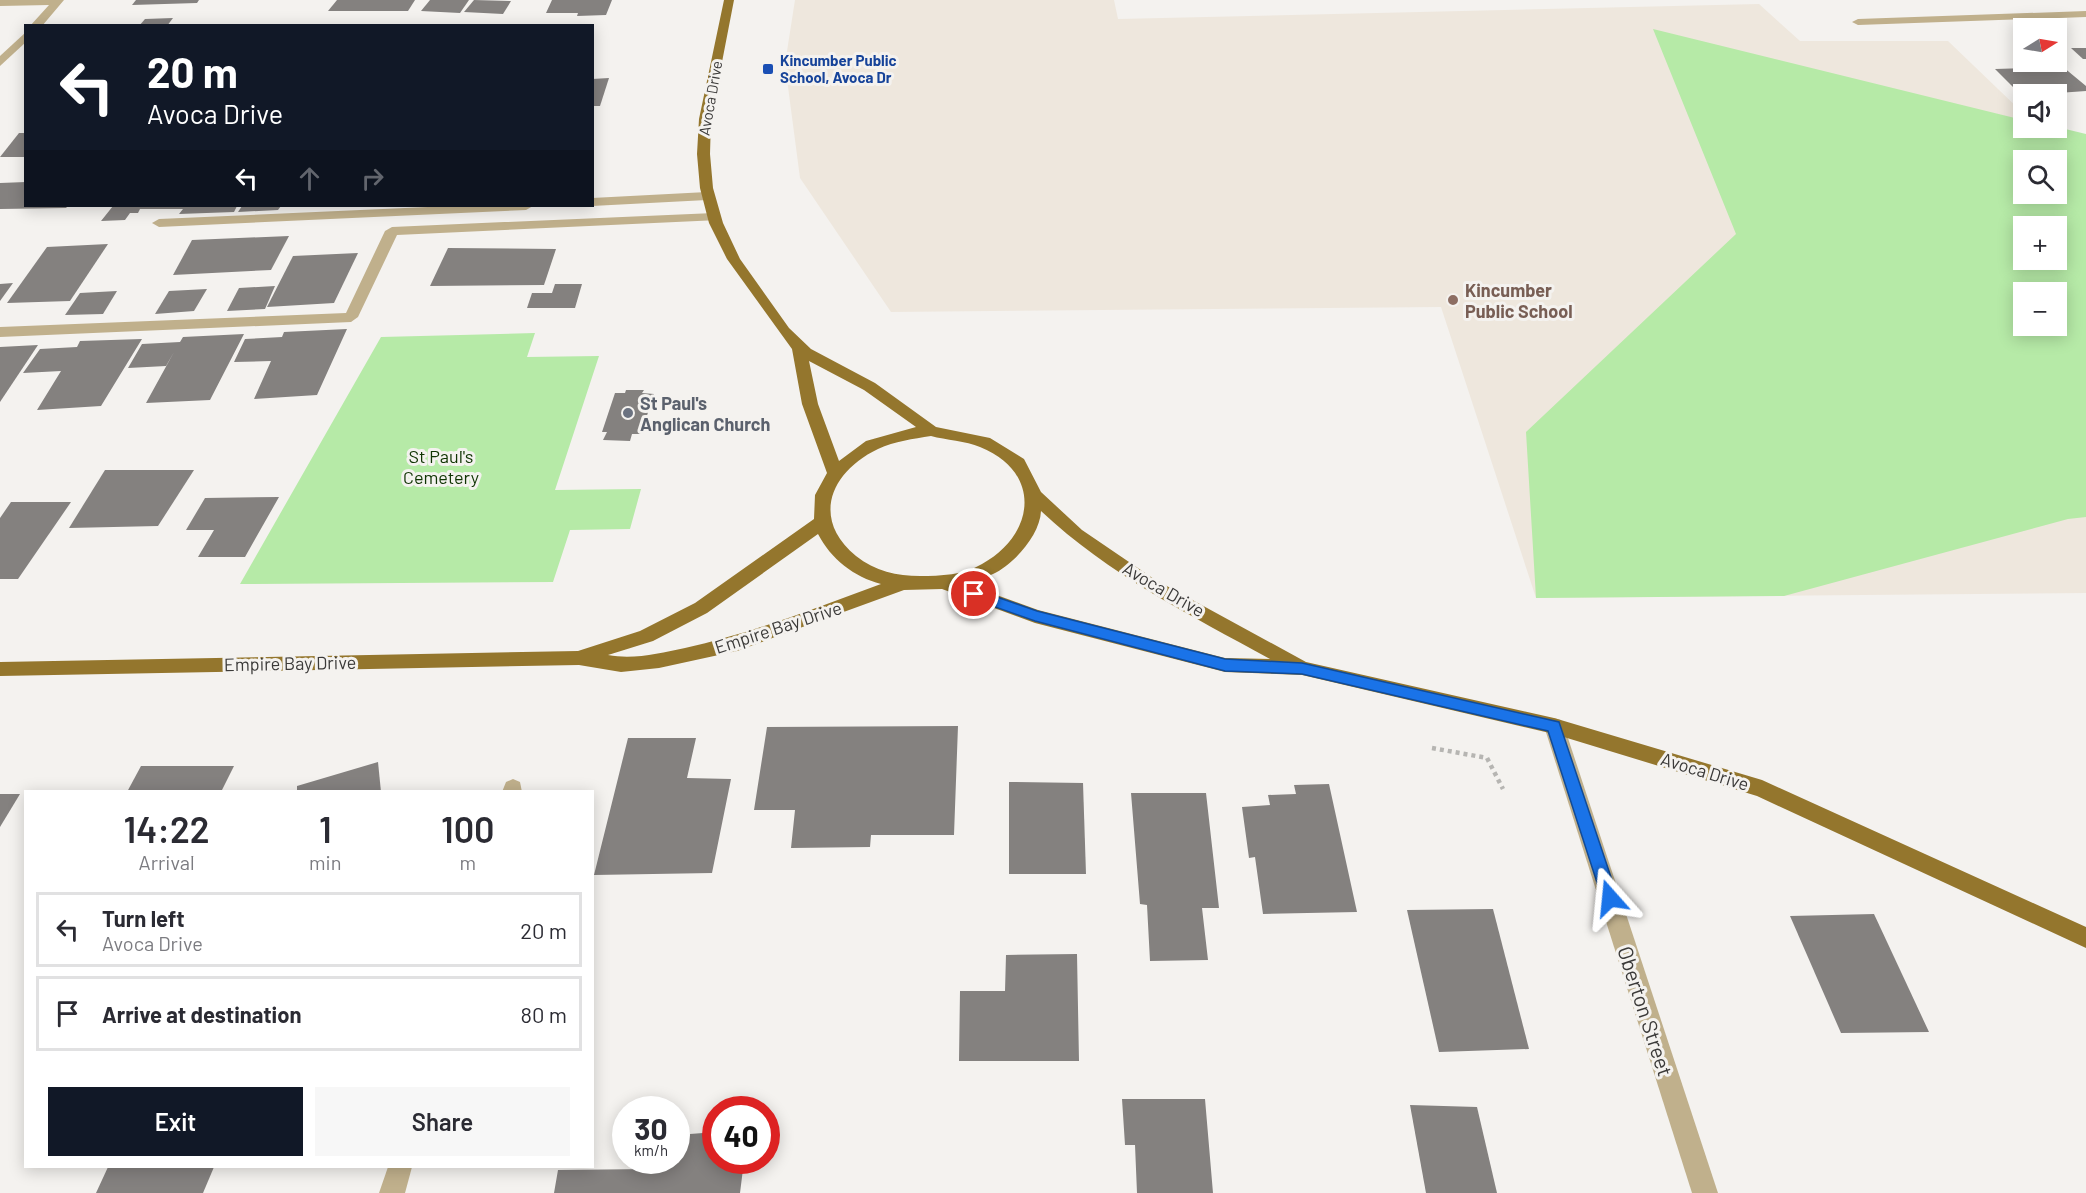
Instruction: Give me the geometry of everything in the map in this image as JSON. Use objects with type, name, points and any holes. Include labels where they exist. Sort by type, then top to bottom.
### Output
[{"type":"main road","name":"Avoca Drive","points":[[729,0],[705,113],[701,152],[707,196],[714,218],[747,281],[800,349],[870,387],[931,431]]},
{"type":"main road","name":"Avoca Drive","points":[[800,349],[810,404],[835,473]]},
{"type":"main road","points":[[931,431],[961,434],[989,442],[1011,456],[1028,475],[1035,496],[1034,519],[1022,541],[1003,560],[976,574],[944,583],[903,584],[873,576],[848,562],[830,544],[821,522],[820,506],[825,489],[835,473],[853,456],[876,443],[902,435],[931,431]]},
{"type":"main road","name":"Avoca Drive","points":[[1035,496],[1076,534],[1148,584],[1302,668]]},
{"type":"main road","name":"Empire Bay Drive","points":[[579,658],[646,636],[701,608],[821,522]]},
{"type":"main road","name":"Avoca Drive","points":[[944,583],[1035,616],[1225,665],[1302,668],[1554,726],[1762,789],[2086,938]]},
{"type":"main road","name":"Empire Bay Drive","points":[[0,669],[579,658],[621,665],[659,661],[737,644],[903,584]]},
{"type":"street","points":[[0,3],[59,0]]},
{"type":"street","points":[[37,24],[59,0]]},
{"type":"street","points":[[1858,22],[2086,14]]},
{"type":"street","points":[[0,63],[24,38]]},
{"type":"street","points":[[594,202],[707,196]]},
{"type":"street","points":[[292,218],[298,207]]},
{"type":"street","points":[[159,223],[506,207]]},
{"type":"street","points":[[0,332],[351,317],[392,231],[714,218]]},
{"type":"street","name":"Oberton Street","points":[[1554,726],[1705,1193]]},
{"type":"street","points":[[392,1193],[400,1168]]},
{"type":"path","points":[[1432,748],[1487,758],[1503,789]]},
{"type":"shaded area","name":"Kincumber Public School","points":[[795,0],[1114,0],[1118,19],[1759,4],[1800,41],[1948,41],[2013,103],[2013,138],[2037,138],[2054,150],[2013,150],[2013,204],[2067,204],[2067,160],[2086,174],[2086,593],[1536,598],[1441,307],[891,312],[800,178],[785,64]]},
{"type":"green space","points":[[1653,29],[2013,118],[2013,138],[2067,138],[2067,129],[2086,134],[2086,517],[2068,519],[1784,596],[1536,598],[1526,432],[1736,234]]},
{"type":"green space","name":"St Paul's Cemetery","points":[[535,333],[527,357],[599,356],[555,490],[641,489],[630,529],[570,530],[553,582],[240,584],[381,337]]},
{"type":"building","points":[[136,0],[199,0],[197,3],[132,5]]},
{"type":"building","points":[[337,0],[415,0],[408,11],[328,11]]},
{"type":"building","points":[[430,0],[469,0],[460,13],[421,11]]},
{"type":"building","points":[[474,0],[511,1],[503,14],[464,12]]},
{"type":"building","points":[[552,0],[612,0],[606,15],[577,16],[578,13],[546,13]]},
{"type":"building","points":[[173,18],[168,24],[141,24],[145,19]]},
{"type":"building","points":[[2071,48],[2086,48],[2086,59],[2083,59]]},
{"type":"building","points":[[2013,68],[2013,72],[2067,70],[2086,86],[2086,91],[2067,92],[2067,84],[2013,84],[2013,87],[1995,69]]},
{"type":"building","points":[[609,78],[600,106],[594,106],[594,79]]},
{"type":"building","points":[[19,133],[24,133],[24,157],[0,157]]},
{"type":"building","points":[[24,182],[24,207],[67,207],[0,209],[0,183]]},
{"type":"building","points":[[112,207],[236,207],[234,212],[179,214],[183,209],[140,209],[138,213],[130,213],[125,220],[101,221]]},
{"type":"building","points":[[241,207],[280,207],[278,210],[238,212]]},
{"type":"building","points":[[289,236],[271,270],[173,275],[192,240]]},
{"type":"building","points":[[108,244],[70,301],[7,303],[47,247]]},
{"type":"building","points":[[448,248],[556,249],[544,285],[430,286]]},
{"type":"building","points":[[358,253],[334,303],[267,307],[293,256]]},
{"type":"building","points":[[13,283],[0,301],[0,284]]},
{"type":"building","points":[[555,284],[582,284],[575,308],[527,308],[532,293],[552,293]]},
{"type":"building","points":[[275,286],[265,309],[227,311],[239,288]]},
{"type":"building","points":[[207,289],[194,311],[155,314],[169,291]]},
{"type":"building","points":[[117,291],[103,314],[65,315],[80,293]]},
{"type":"building","points":[[347,329],[317,395],[254,399],[271,361],[234,362],[245,339],[282,337],[284,332]]},
{"type":"building","points":[[244,334],[210,400],[146,403],[174,352],[166,366],[128,368],[142,344],[180,342],[183,337]]},
{"type":"building","points":[[142,339],[101,406],[37,410],[61,371],[23,373],[40,349],[77,347],[80,341]]},
{"type":"building","points":[[38,345],[0,402],[0,347]]},
{"type":"building","name":"St Paul's Anglican Church","points":[[626,390],[644,390],[642,393],[654,394],[641,434],[632,434],[630,441],[603,440],[607,432],[602,432],[615,393],[625,393]]},
{"type":"building","points":[[105,470],[194,470],[158,526],[69,528]]},
{"type":"building","points":[[279,497],[245,557],[198,557],[214,530],[186,530],[205,498]]},
{"type":"building","points":[[11,502],[71,502],[18,579],[0,579],[0,518]]},
{"type":"building","points":[[958,726],[954,835],[871,835],[870,847],[791,848],[795,810],[754,810],[767,727]]},
{"type":"building","points":[[628,738],[696,738],[687,778],[731,779],[712,873],[594,875]]},
{"type":"building","points":[[378,762],[381,790],[297,790],[297,786]]},
{"type":"building","points":[[141,766],[234,766],[222,790],[128,790]]},
{"type":"building","points":[[1009,782],[1083,783],[1086,874],[1009,874]]},
{"type":"building","points":[[1329,784],[1357,912],[1263,914],[1255,857],[1249,858],[1242,807],[1270,805],[1268,795],[1296,794],[1294,785]]},
{"type":"building","points":[[1131,793],[1206,793],[1219,908],[1202,908],[1208,960],[1150,961],[1147,905],[1140,904]]},
{"type":"building","points":[[0,794],[20,794],[0,827]]},
{"type":"building","points":[[1493,909],[1529,1049],[1439,1052],[1407,910]]},
{"type":"building","points":[[1874,914],[1929,1032],[1841,1033],[1790,916]]},
{"type":"building","points":[[1077,954],[1079,1061],[959,1061],[960,991],[1005,991],[1006,955]]},
{"type":"building","points":[[1122,1099],[1205,1099],[1213,1193],[1137,1193],[1135,1145],[1125,1145]]},
{"type":"building","points":[[1410,1105],[1477,1107],[1497,1193],[1426,1193]]},
{"type":"building","points":[[702,1133],[702,1174],[742,1174],[740,1193],[554,1193],[558,1170],[612,1169],[612,1174],[690,1174],[690,1134]]},
{"type":"building","points":[[108,1168],[214,1168],[203,1193],[96,1193]]},
{"type":"place","name":"Kincumber Public School, Avoca Dr","points":[[768,69]]},
{"type":"place","name":"Kincumber Public School","points":[[1453,300]]},
{"type":"place","name":"St Paul's Anglican Church","points":[[628,413]]},
{"type":"route","points":[[974,594],[1035,616],[1225,665],[1302,668],[1554,726],[1610,898]]}]
